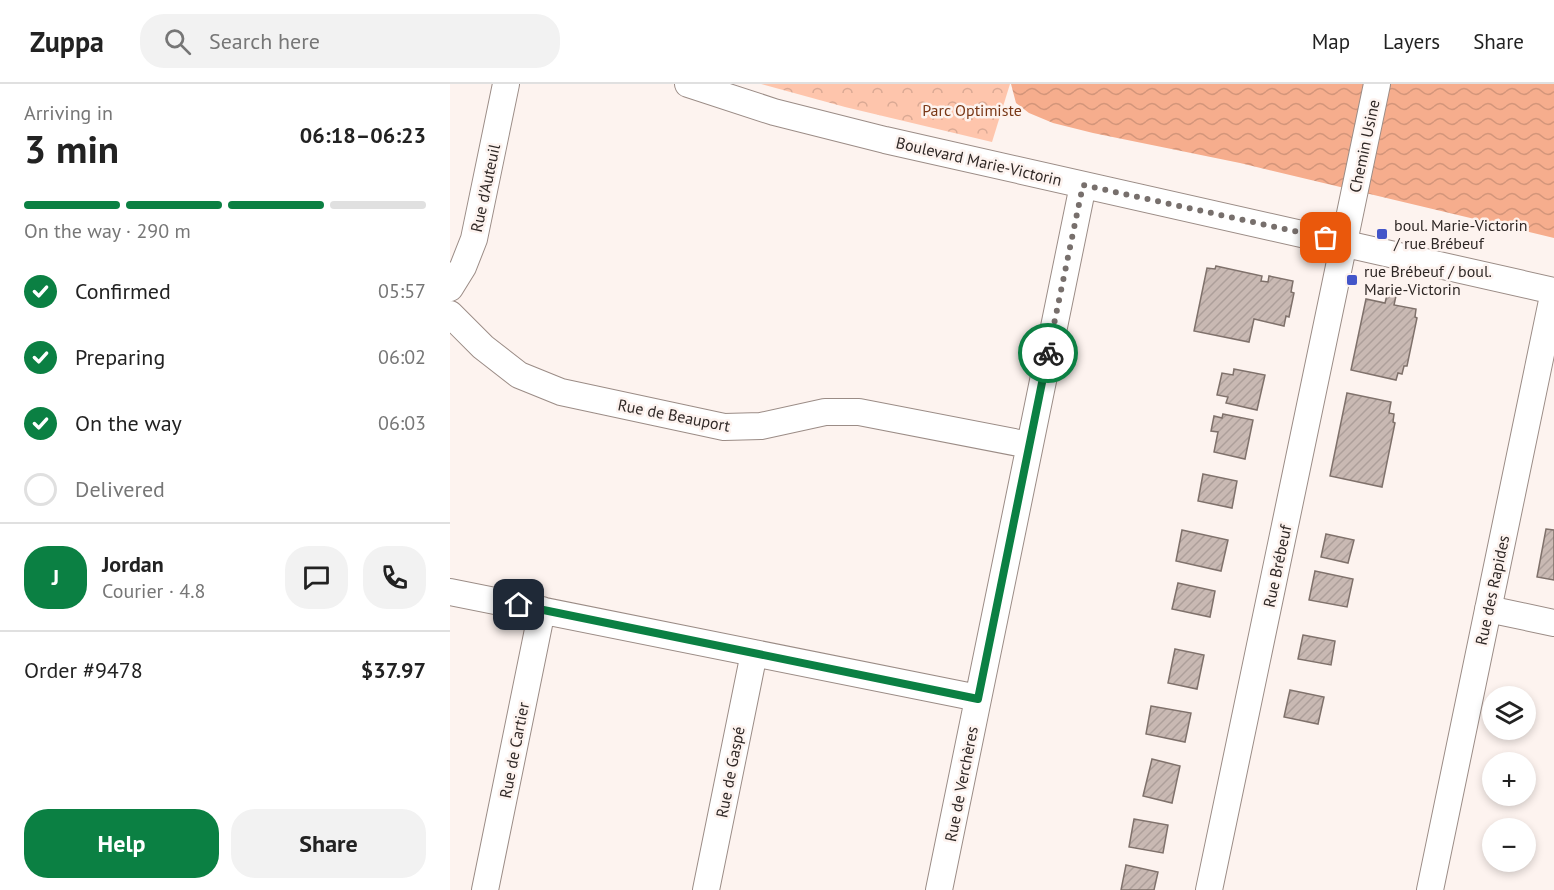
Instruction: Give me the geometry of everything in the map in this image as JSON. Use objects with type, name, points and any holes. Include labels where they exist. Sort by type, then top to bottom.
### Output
[{"type":"street","name":"Rue d'Auteuil","points":[[450,288],[463,267],[474,239],[506,84]]},
{"type":"street","name":"Boulevard Marie-Victorin","points":[[688,84],[774,112],[851,132],[1554,291]]},
{"type":"street","name":"Chemin Usine","points":[[1344,243],[1377,84]]},
{"type":"street","name":"Rue de Verchères","points":[[939,890],[1083,185]]},
{"type":"street","name":"Rue Brébeuf","points":[[1209,890],[1344,243]]},
{"type":"street","name":"Rue des Rapides","points":[[1430,890],[1554,291]]},
{"type":"street","name":"Rue de Beauport","points":[[450,314],[483,347],[519,375],[561,392],[724,427],[761,426],[825,412],[859,412],[1029,446]]},
{"type":"street","points":[[450,592],[978,699]]},
{"type":"street","points":[[1488,609],[1554,623]]},
{"type":"street","name":"Rue de Cartier","points":[[485,890],[542,610]]},
{"type":"street","name":"Rue de Gaspé","points":[[706,890],[754,654]]},
{"type":"green space","name":"Parc Optimiste","points":[[761,84],[1010,84],[992,142],[845,107]]},
{"type":"water","points":[[1011,84],[1554,84],[1554,238],[1240,163],[1053,123],[1029,113],[1016,103]]},
{"type":"building","points":[[1216,266],[1262,276],[1261,281],[1268,282],[1269,276],[1293,281],[1291,292],[1294,293],[1289,317],[1286,316],[1284,326],[1254,319],[1249,342],[1194,331],[1207,268],[1215,269]]},
{"type":"building","points":[[1387,295],[1396,296],[1394,305],[1416,309],[1415,317],[1417,318],[1407,366],[1404,366],[1402,374],[1398,373],[1396,380],[1351,370],[1366,299],[1385,303]]},
{"type":"building","points":[[1234,369],[1265,375],[1257,410],[1226,403],[1228,397],[1217,395],[1222,373],[1233,375]]},
{"type":"building","points":[[1347,393],[1391,402],[1389,413],[1394,414],[1393,422],[1395,423],[1382,487],[1330,476]]},
{"type":"building","points":[[1223,414],[1253,420],[1245,459],[1214,452],[1218,432],[1211,431],[1214,416],[1222,418]]},
{"type":"building","points":[[1203,474],[1237,481],[1232,508],[1198,501]]},
{"type":"building","points":[[1546,529],[1554,530],[1554,580],[1537,577]]},
{"type":"building","points":[[1182,530],[1228,540],[1221,571],[1176,561]]},
{"type":"building","points":[[1326,534],[1354,540],[1348,563],[1321,557]]},
{"type":"building","points":[[1315,571],[1353,579],[1347,607],[1309,600]]},
{"type":"building","points":[[1178,583],[1215,591],[1210,617],[1172,609]]},
{"type":"building","points":[[1303,635],[1335,641],[1331,665],[1298,659]]},
{"type":"building","points":[[1175,649],[1204,655],[1197,689],[1168,683]]},
{"type":"building","points":[[1290,690],[1324,697],[1318,724],[1284,717]]},
{"type":"building","points":[[1151,706],[1191,713],[1185,742],[1146,734]]},
{"type":"building","points":[[1152,759],[1180,766],[1172,803],[1143,796]]},
{"type":"building","points":[[1134,819],[1168,825],[1163,853],[1129,847]]},
{"type":"building","points":[[1126,865],[1158,872],[1154,890],[1121,890]]},
{"type":"way so far","points":[[1048,353],[1083,185],[1326,238]]},
{"type":"place","name":"boul. Marie-Victorin / rue Brébeuf","points":[[1382,234]]},
{"type":"place","name":"rue Brébeuf / boul. Marie-Victorin","points":[[1352,280]]},
{"type":"route","points":[[519,605],[978,699],[1048,353]]}]
